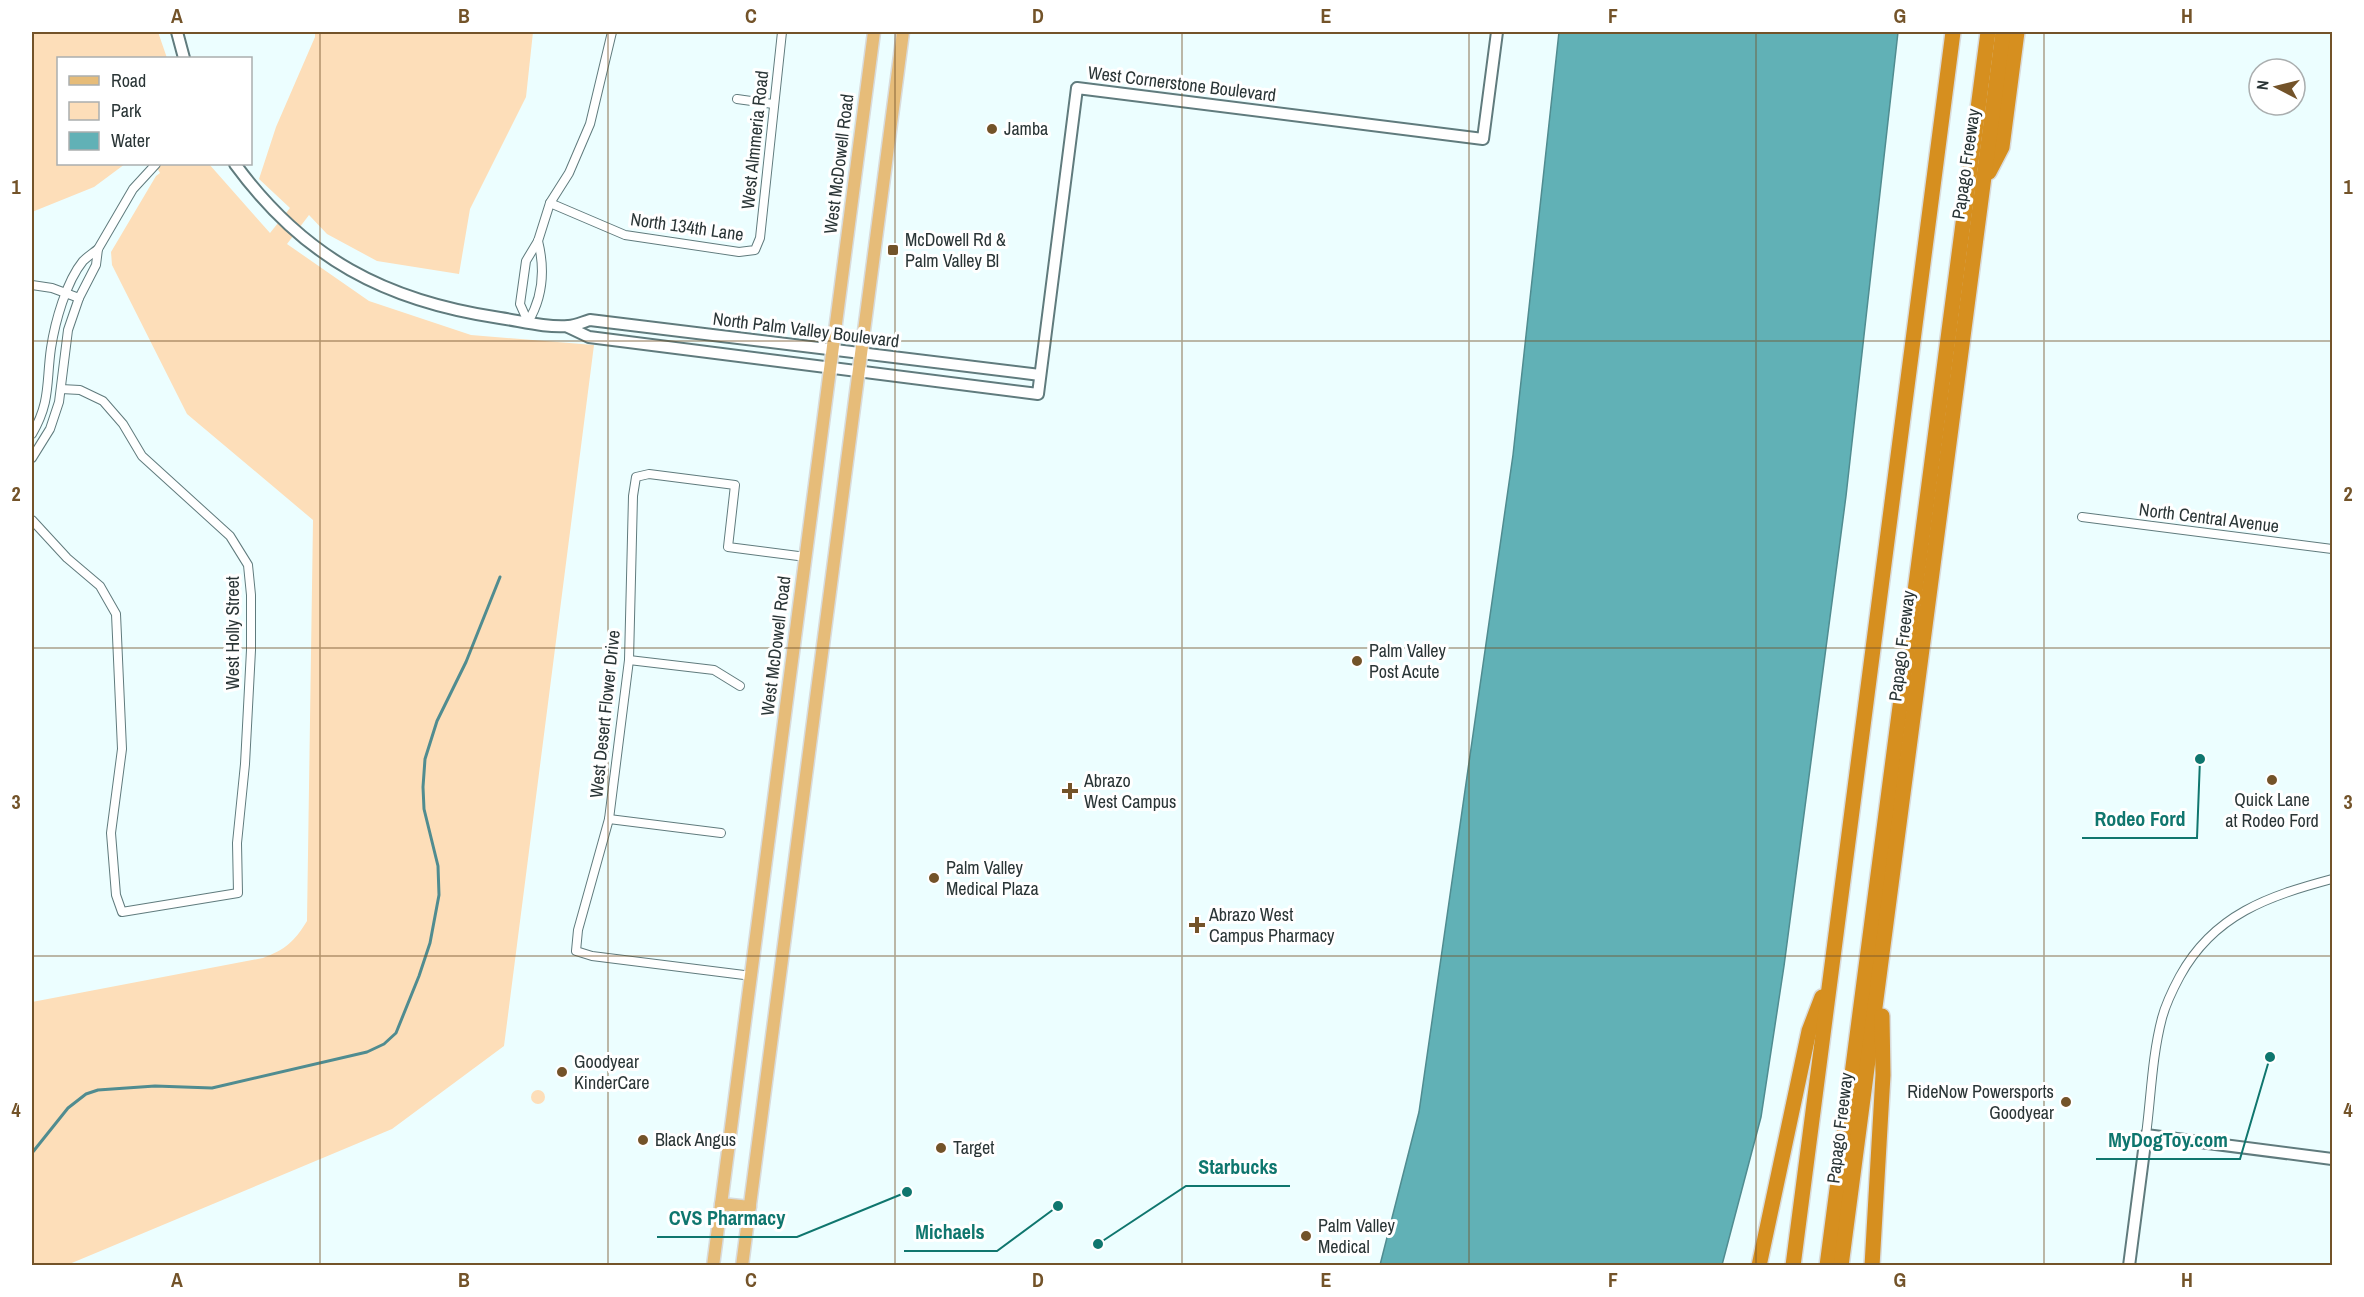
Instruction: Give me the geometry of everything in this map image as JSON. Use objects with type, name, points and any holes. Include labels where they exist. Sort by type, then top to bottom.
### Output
[{"type":"highway","name":"Papago Freeway","points":[[1793,1266],[1953,32]]},
{"type":"highway","points":[[1827,1266],[1988,32]]},
{"type":"highway","name":"Papago Freeway","points":[[1841,1266],[2003,32]]},
{"type":"highway","points":[[1983,186],[2002,147],[2017,32]]},
{"type":"highway","points":[[1872,1266],[1882,1075],[1881,964]]},
{"type":"highway","points":[[1759,1266],[1809,1031],[1830,978]]},
{"type":"main road","name":"West McDowell Road","points":[[712,1266],[752,976],[874,32]]},
{"type":"main road","points":[[742,1266],[903,32]]},
{"type":"main road","points":[[721,1204],[750,1207]]},
{"type":"street","points":[[177,32],[184,57]]},
{"type":"street","points":[[528,322],[520,304],[526,261],[538,241],[550,203],[569,173],[590,124],[612,32]]},
{"type":"street","name":"West Almmeria Road","points":[[755,250],[760,238],[782,32]]},
{"type":"street","name":"West Cornerstone Boulevard","points":[[1038,394],[1077,88],[1483,139],[1497,32]]},
{"type":"street","points":[[737,99],[773,104]]},
{"type":"street","points":[[32,434],[46,400],[51,348],[67,293],[84,261],[98,249],[133,189],[155,165]]},
{"type":"street","name":"North Palm Valley Boulevard","points":[[236,165],[281,218],[340,264],[365,279],[397,293],[452,310],[568,327],[589,337],[858,373],[1038,394]]},
{"type":"street","name":"North 134th Lane","points":[[550,203],[625,235],[739,252],[755,250]]},
{"type":"street","points":[[528,322],[538,306],[543,263],[538,241]]},
{"type":"street","points":[[32,458],[50,429],[59,402],[67,338],[79,298],[96,265],[98,249]]},
{"type":"street","points":[[32,285],[52,288],[79,298]]},
{"type":"street","name":"North Palm Valley Boulevard","points":[[568,327],[590,320],[1040,375]]},
{"type":"street","name":"West Holly Street","points":[[32,520],[67,558],[100,586],[116,614],[122,748],[111,833],[116,894],[123,912],[238,893],[237,843],[245,764],[250,661],[251,595],[248,565],[230,536],[142,456],[123,424],[103,401],[80,390],[61,389]]},
{"type":"street","name":"West Desert Flower Drive","points":[[752,976],[592,956],[576,951],[578,930],[609,819],[629,660],[633,496],[636,477],[649,474],[735,485],[728,547],[806,557]]},
{"type":"street","name":"North Central Avenue","points":[[2082,517],[2332,549]]},
{"type":"street","points":[[629,660],[714,670],[740,686]]},
{"type":"street","points":[[609,819],[722,833]]},
{"type":"street","points":[[2130,1266],[2163,1015],[2176,984],[2195,954],[2224,923],[2250,907],[2280,894],[2332,879]]},
{"type":"street","points":[[2146,1135],[2332,1159]]},
{"type":"green space","points":[[32,32],[158,32],[167,57],[57,57],[57,165],[124,165],[94,187],[32,212]]},
{"type":"green space","points":[[315,32],[533,32],[526,97],[470,209],[459,274],[377,261],[327,234],[309,215],[287,244],[369,301],[471,335],[594,345],[504,1046],[392,1129],[67,1265],[32,1265],[32,1002],[263,958],[289,944],[307,921],[313,520],[187,414],[112,265],[111,252],[156,176],[160,173],[156,165],[210,165],[270,233],[290,208],[259,179],[276,127],[315,37]]},
{"type":"green space","points":[[535,1090],[541,1090],[545,1097],[541,1104],[535,1104],[531,1100],[531,1094]]},
{"type":"water","points":[[1559,32],[1898,32],[1846,496],[1784,966],[1761,1117],[1722,1265],[1380,1265],[1419,1112],[1513,455]]},
{"type":"waterway","points":[[32,1153],[68,1108],[86,1094],[98,1090],[155,1086],[212,1088],[367,1052],[384,1044],[396,1033],[430,943],[439,895],[438,866],[424,809],[425,759],[437,721],[466,662],[500,577]]},
{"type":"place","name":"Jamba","points":[[992,129]]},
{"type":"place","name":"McDowell Rd & Palm Valley Bl","points":[[893,250]]},
{"type":"place","name":"Palm Valley Post Acute","points":[[1357,661]]},
{"type":"place","name":"Rodeo Ford","points":[[2200,759]]},
{"type":"place","name":"Quick Lane at Rodeo Ford","points":[[2272,780]]},
{"type":"place","name":"Abrazo West Campus","points":[[1070,791]]},
{"type":"place","name":"Palm Valley Medical Plaza","points":[[934,878]]},
{"type":"place","name":"Abrazo West Campus Pharmacy","points":[[1197,925]]},
{"type":"place","name":"MyDogToy.com","points":[[2270,1057]]},
{"type":"place","name":"Goodyear KinderCare","points":[[562,1072]]},
{"type":"place","name":"RideNow Powersports Goodyear","points":[[2066,1102]]},
{"type":"place","name":"Black Angus","points":[[643,1140]]},
{"type":"place","name":"Target","points":[[941,1148]]},
{"type":"place","name":"CVS Pharmacy","points":[[907,1192]]},
{"type":"place","name":"Michaels","points":[[1058,1206]]},
{"type":"place","name":"Palm Valley Medical","points":[[1306,1236]]},
{"type":"place","name":"Starbucks","points":[[1098,1244]]}]
